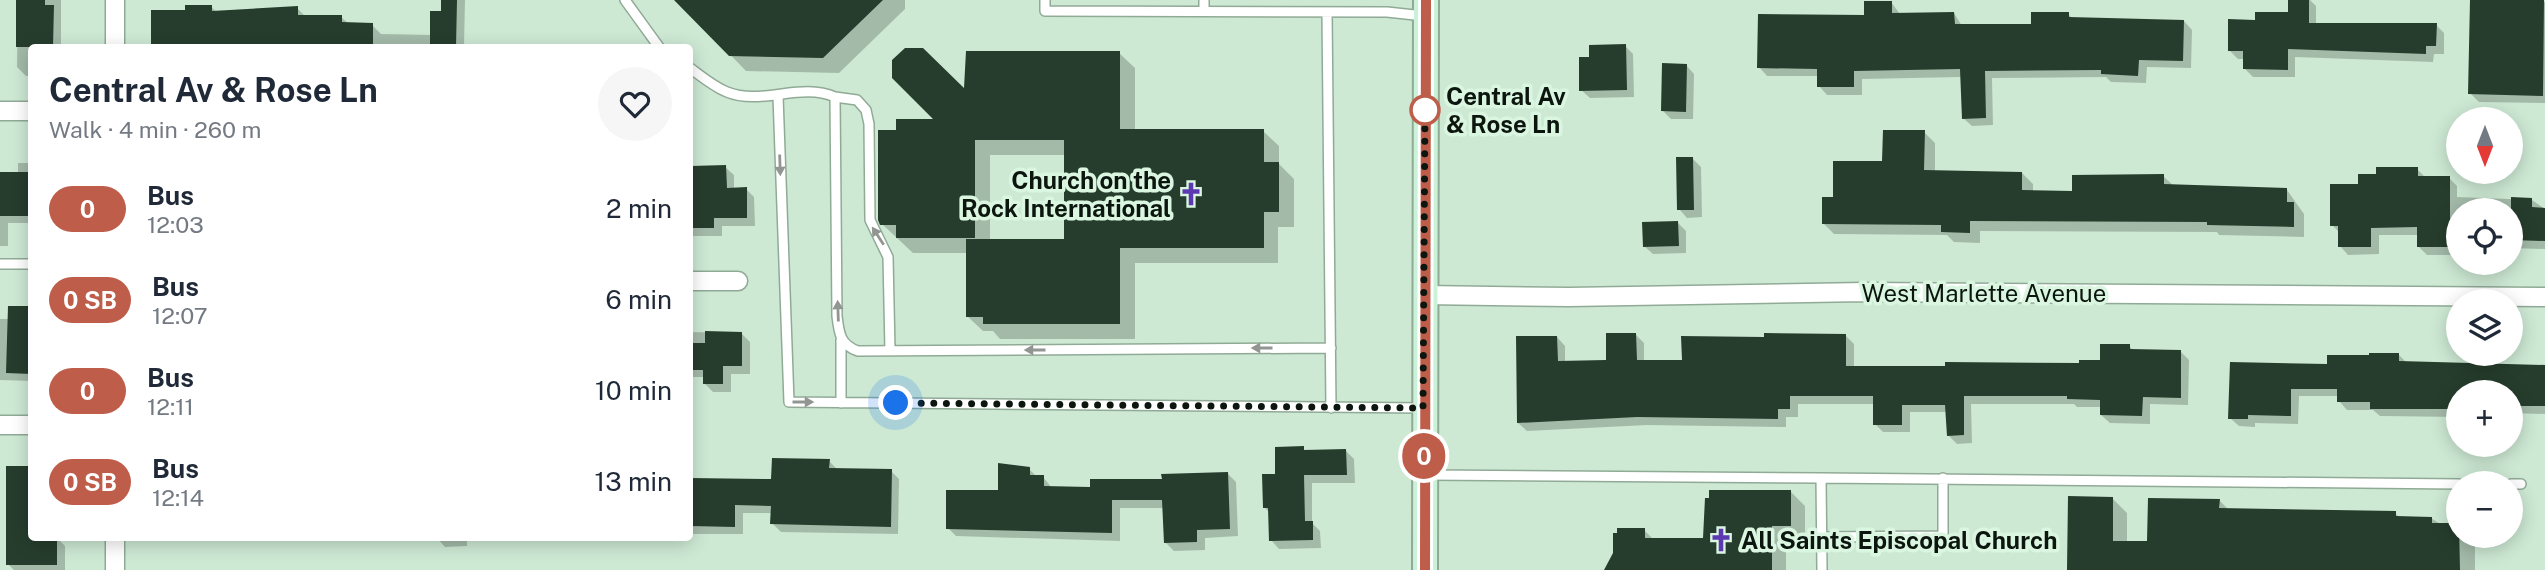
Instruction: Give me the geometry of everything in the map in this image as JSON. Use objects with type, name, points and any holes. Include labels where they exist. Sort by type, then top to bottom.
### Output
[{"type":"main road","points":[[1425,570],[1423,408],[1426,8]]},
{"type":"street","points":[[115,0],[115,44]]},
{"type":"street","points":[[0,111],[28,111]]},
{"type":"street","points":[[693,281],[738,281]]},
{"type":"street","name":"West Marlette Avenue","points":[[1424,295],[1569,297],[1864,292],[2545,297]]},
{"type":"street","points":[[0,425],[28,425]]},
{"type":"street","points":[[115,541],[115,570]]},
{"type":"lane","points":[[625,0],[657,44]]},
{"type":"lane","points":[[1045,0],[1045,11],[1387,12],[1426,8]]},
{"type":"lane","points":[[1204,0],[1204,11]]},
{"type":"lane","points":[[1327,12],[1331,408]]},
{"type":"lane","points":[[693,70],[728,93],[778,96],[812,92],[857,100],[866,110],[869,124],[870,220],[888,257],[890,351]]},
{"type":"lane","points":[[778,96],[789,402],[1423,408]]},
{"type":"lane","points":[[835,97],[837,316],[841,340],[841,402]]},
{"type":"lane","points":[[0,264],[28,264]]},
{"type":"lane","points":[[841,340],[858,351],[1331,348]]},
{"type":"lane","points":[[1424,475],[2446,484]]},
{"type":"lane","points":[[1821,478],[1822,570]]},
{"type":"lane","points":[[1822,537],[1943,536],[1943,478]]},
{"type":"building","points":[[16,0],[45,0],[45,5],[54,5],[53,44],[16,47]]},
{"type":"building","points":[[441,0],[457,0],[456,44],[430,44],[430,11],[441,11]]},
{"type":"building","points":[[674,0],[883,0],[823,58],[729,56]]},
{"type":"building","points":[[2288,0],[2309,0],[2309,23],[2437,23],[2436,46],[2426,46],[2426,54],[2288,49],[2288,70],[2243,69],[2243,51],[2228,51],[2228,19],[2255,20],[2255,12],[2288,12]]},
{"type":"building","points":[[2470,0],[2544,0],[2543,96],[2468,94]]},
{"type":"building","points":[[1864,1],[1892,1],[1892,13],[1954,12],[1955,24],[2031,24],[2031,12],[2069,12],[2069,17],[2184,20],[2183,61],[2139,60],[2138,76],[2101,74],[2101,70],[1985,71],[1986,118],[1962,119],[1960,69],[1854,71],[1854,87],[1817,87],[1817,69],[1757,68],[1758,14],[1864,15]]},
{"type":"building","points":[[185,5],[212,5],[212,11],[298,6],[298,15],[342,15],[342,22],[373,23],[373,44],[151,44],[151,10],[185,10]]},
{"type":"building","points":[[1626,44],[1627,90],[1579,91],[1579,57],[1589,57],[1589,45]]},
{"type":"building","points":[[905,48],[923,48],[964,88],[966,51],[1120,51],[1120,129],[1264,129],[1264,162],[1279,162],[1279,212],[1264,212],[1264,248],[1120,248],[1120,324],[983,324],[983,317],[966,317],[966,239],[1064,239],[1064,140],[975,140],[975,238],[896,238],[896,225],[880,225],[878,220],[878,130],[896,130],[896,119],[933,119],[892,78],[892,60]]},
{"type":"building","points":[[1662,63],[1687,64],[1686,112],[1661,111]]},
{"type":"building","points":[[1883,130],[1925,130],[1924,170],[2022,172],[2022,190],[2072,191],[2072,175],[2164,174],[2164,184],[2287,188],[2287,202],[2294,202],[2294,227],[2207,225],[2207,222],[1970,221],[1970,233],[1941,232],[1941,225],[1822,224],[1822,197],[1833,197],[1833,161],[1882,161]]},
{"type":"building","points":[[1676,157],[1693,157],[1694,210],[1677,210]]},
{"type":"building","points":[[726,165],[727,188],[747,187],[747,218],[714,218],[714,228],[693,228],[693,166]]},
{"type":"building","points":[[2376,167],[2418,167],[2418,176],[2446,176],[2446,184],[2450,184],[2450,198],[2446,198],[2446,247],[2417,247],[2417,227],[2371,228],[2371,247],[2338,247],[2338,226],[2330,226],[2330,184],[2358,184],[2358,174],[2376,174]]},
{"type":"building","points":[[0,172],[28,172],[28,216],[0,216]]},
{"type":"building","points":[[2511,197],[2532,198],[2532,207],[2545,208],[2545,241],[2523,240],[2523,198]]},
{"type":"building","points":[[1678,221],[1679,246],[1643,247],[1642,222]]},
{"type":"building","points":[[8,306],[28,306],[28,374],[6,373]]},
{"type":"building","points":[[705,331],[742,332],[742,366],[723,366],[723,384],[703,384],[703,370],[693,370],[693,343],[705,343]]},
{"type":"building","points":[[1606,333],[1636,333],[1637,360],[1682,360],[1681,336],[1846,334],[1846,366],[1945,366],[1945,362],[2079,363],[2079,360],[2100,360],[2100,344],[2130,344],[2130,349],[2181,350],[2181,398],[2143,397],[2142,416],[2100,415],[2100,400],[2067,399],[2067,396],[1964,396],[1964,435],[1947,436],[1945,405],[1902,405],[1902,425],[1873,425],[1873,396],[1790,396],[1790,409],[1778,409],[1778,419],[1637,417],[1517,423],[1516,336],[1557,336],[1558,361],[1606,360]]},
{"type":"building","points":[[2399,353],[2399,361],[2446,362],[2446,366],[2545,365],[2545,406],[2523,406],[2523,380],[2446,380],[2446,409],[2370,409],[2370,402],[2337,402],[2337,389],[2291,389],[2291,416],[2248,415],[2248,419],[2228,419],[2230,362],[2327,364],[2327,355]]},
{"type":"building","points":[[1304,446],[1304,450],[1346,449],[1347,475],[1304,475],[1305,521],[1313,521],[1313,540],[1269,541],[1268,508],[1263,508],[1262,474],[1275,474],[1275,447]]},
{"type":"building","points":[[772,458],[830,459],[829,468],[892,469],[891,527],[770,524],[771,506],[735,505],[735,527],[693,526],[693,478],[771,479]]},
{"type":"building","points":[[998,463],[1030,467],[1030,475],[1044,475],[1044,486],[1090,487],[1090,479],[1162,479],[1161,474],[1228,472],[1230,529],[1197,530],[1197,542],[1164,543],[1162,500],[1112,500],[1112,533],[946,529],[946,490],[998,490]]},
{"type":"building","points":[[6,466],[28,466],[28,541],[57,541],[57,565],[6,565]]},
{"type":"building","points":[[1709,490],[1791,490],[1791,526],[1772,526],[1772,570],[1604,570],[1613,553],[1613,533],[1617,533],[1617,528],[1645,528],[1645,538],[1703,538],[1705,498],[1709,498]]},
{"type":"building","points":[[2068,496],[2113,497],[2113,541],[2147,541],[2148,498],[2220,499],[2219,508],[2396,511],[2396,516],[2432,517],[2432,523],[2446,523],[2446,548],[2460,548],[2460,570],[2067,570]]},
{"type":"bus line","name":"0","points":[[1425,570],[1423,436],[1426,0]]},
{"type":"place","name":"Central Av & Rose Ln","points":[[1425,110]]},
{"type":"place","name":"Church on the Rock International","points":[[1191,194]]},
{"type":"place","name":"All Saints Episcopal Church","points":[[1721,540]]},
{"type":"route","points":[[896,403],[1423,408],[1425,110]]}]
